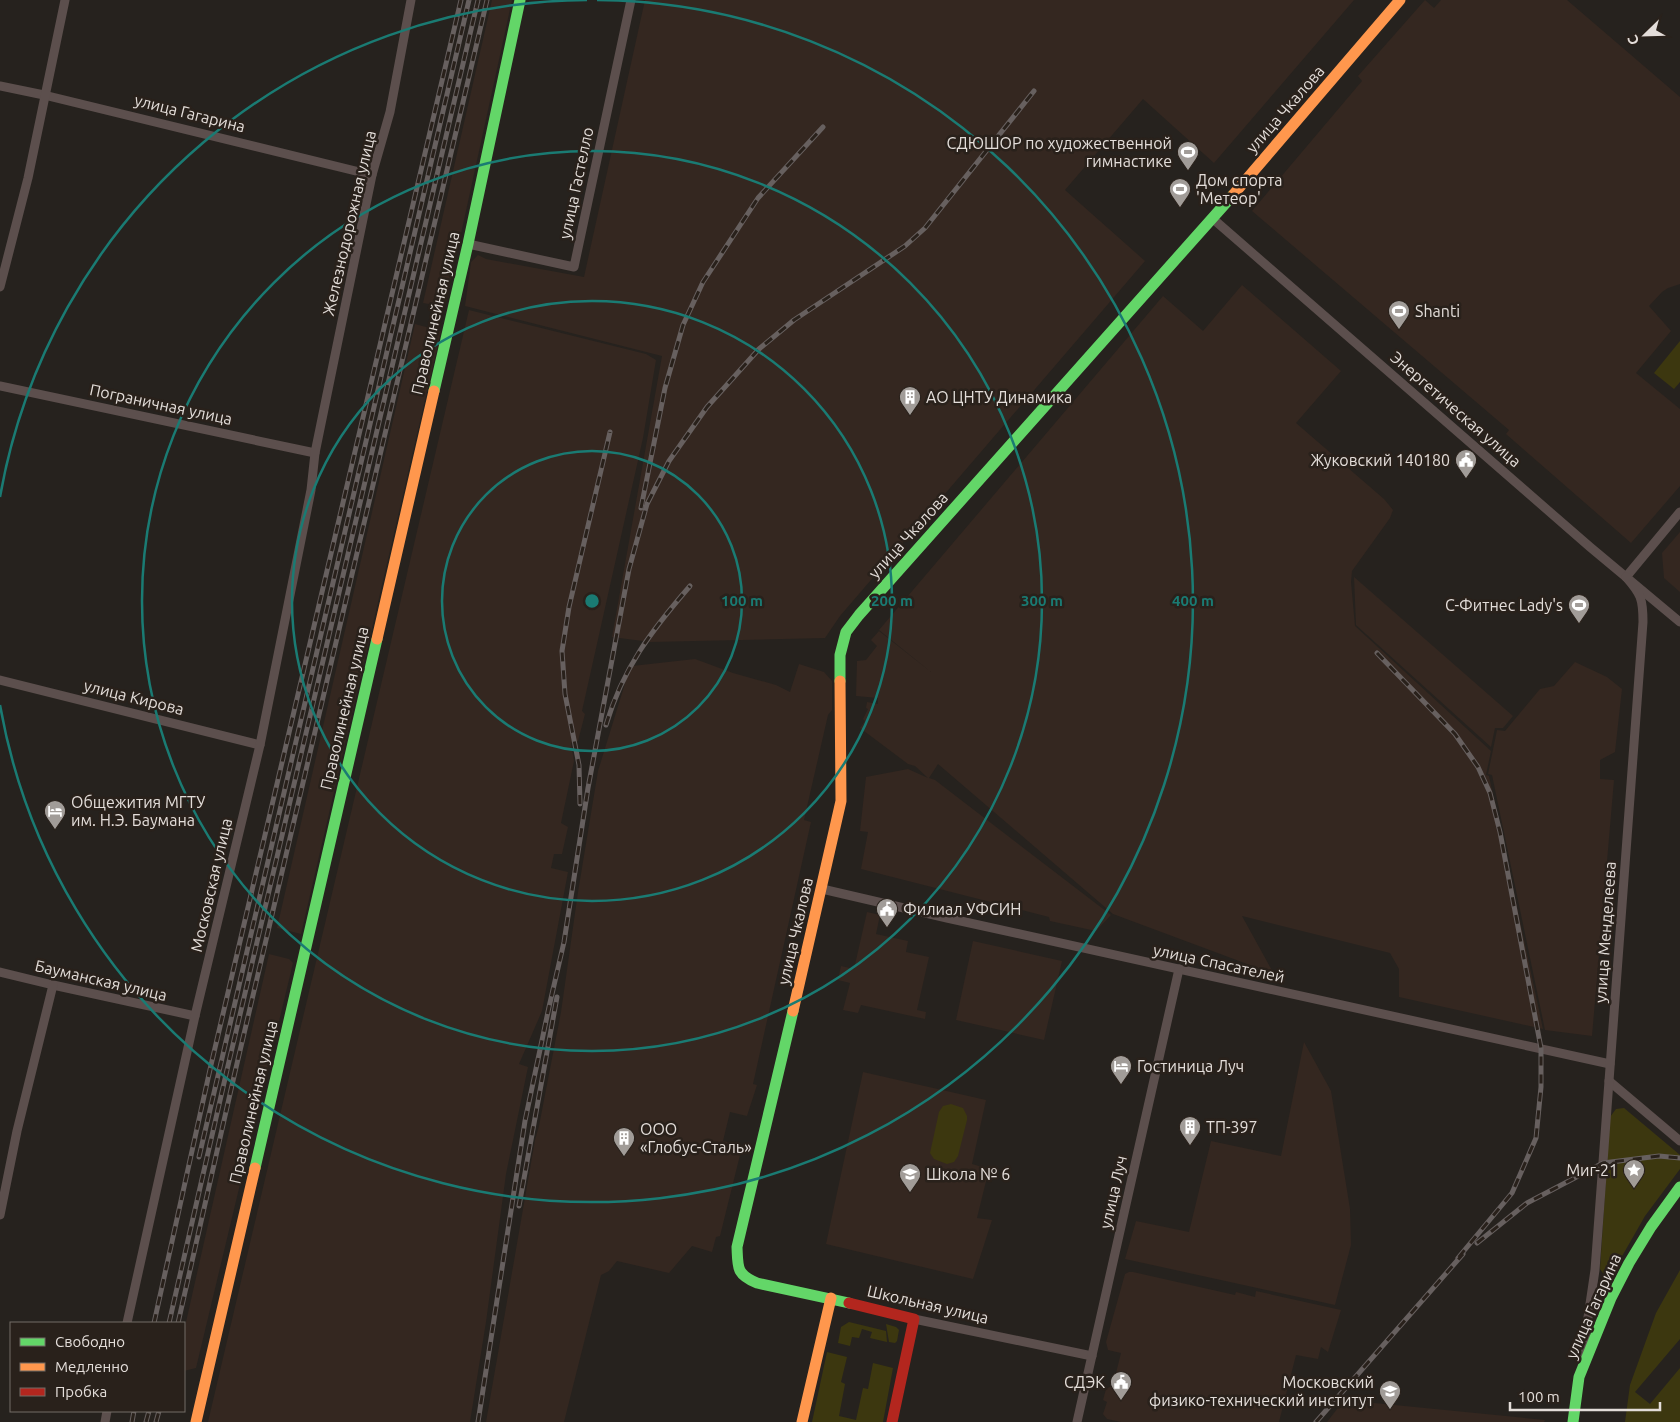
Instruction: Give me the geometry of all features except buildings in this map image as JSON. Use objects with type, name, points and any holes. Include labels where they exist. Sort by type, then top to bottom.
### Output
[{"type":"street","points":[[0,287],[28,178],[65,0]]},
{"type":"street","name":"Железнодорожная улица","points":[[315,453],[372,175],[390,112],[411,0]]},
{"type":"street","name":"Праволинейная улица","points":[[196,1422],[468,244],[520,0]]},
{"type":"street","name":"улица Гастелло","points":[[468,244],[574,267],[631,0]]},
{"type":"street","name":"улица Чкалова","points":[[757,1283],[745,1278],[738,1267],[737,1247],[841,801],[840,655],[846,632],[866,607],[1212,218],[1400,0]]},
{"type":"street","name":"улица Гагарина","points":[[0,86],[372,175]]},
{"type":"street","name":"Энергетическая улица","points":[[1212,218],[1680,622]]},
{"type":"street","name":"Пограничная улица","points":[[0,386],[315,453]]},
{"type":"street","name":"Московская улица","points":[[127,1322],[195,1016],[260,744],[311,490],[315,453]]},
{"type":"street","points":[[1626,577],[1680,512]]},
{"type":"street","name":"улица Менделеева","points":[[1579,1377],[1595,1270],[1643,622],[1643,608],[1639,592],[1626,577]]},
{"type":"street","name":"улица Кирова","points":[[0,680],[260,744]]},
{"type":"street","name":"улица Спасателей","points":[[822,889],[1610,1064]]},
{"type":"street","name":"улица Луч","points":[[1076,1422],[1179,969]]},
{"type":"street","name":"Бауманская улица","points":[[0,972],[195,1016]]},
{"type":"street","points":[[0,1215],[15,1139],[53,985]]},
{"type":"street","points":[[1609,1081],[1680,1141]]},
{"type":"street","name":"улица Гагарина","points":[[1573,1422],[1579,1377],[1611,1298],[1650,1227],[1680,1188]]},
{"type":"street","name":"Школьная улица","points":[[757,1283],[830,1298],[914,1319],[1092,1356]]},
{"type":"street","points":[[802,1422],[830,1298]]},
{"type":"street","points":[[892,1422],[914,1319]]},
{"type":"shaded area","points":[[492,0],[512,0],[445,307],[423,303]]},
{"type":"shaded area","points":[[645,0],[1354,0],[1214,163],[1143,99],[1065,190],[1145,261],[840,616],[825,638],[650,642],[612,637],[662,356],[465,306],[471,262],[478,255],[486,259],[584,277]]},
{"type":"shaded area","points":[[1425,0],[1434,8],[1441,0],[1567,0],[1680,97],[1680,284],[1662,292],[1649,306],[1671,331],[1636,373],[1680,409],[1680,486],[1631,543],[1506,434],[1509,430],[1252,211],[1362,81],[1358,76]]},
{"type":"shaded area","points":[[1242,285],[1341,371],[1296,423],[1384,499],[1393,510],[1390,518],[1352,571],[1351,582],[1355,626],[1491,751],[1486,775],[1489,776],[1543,1029],[1399,997],[1399,969],[1390,953],[1242,916],[1274,974],[1113,914],[938,764],[929,778],[935,780],[1111,915],[1096,931],[1050,921],[1049,917],[861,869],[868,832],[860,831],[866,777],[908,769],[928,778],[915,766],[908,764],[860,728],[865,721],[863,719],[868,709],[866,708],[867,702],[878,704],[878,698],[856,696],[857,661],[866,660],[877,646],[871,640],[879,631],[931,672],[879,630],[1163,296],[1203,331]]},
{"type":"shaded area","points":[[469,310],[646,354],[656,360],[643,438],[582,711],[585,714],[578,741],[571,743],[574,761],[561,823],[568,827],[562,854],[554,854],[551,868],[568,872],[542,1011],[519,1064],[528,1067],[506,1174],[470,1422],[208,1422]]},
{"type":"shaded area","points":[[415,324],[441,331],[301,934],[277,928]]},
{"type":"shaded area","points":[[1680,341],[1680,382],[1674,389],[1654,373]]},
{"type":"shaded area","points":[[1680,532],[1680,592],[1664,578],[1662,553]]},
{"type":"shaded area","points":[[1354,577],[1513,716],[1503,728],[1495,728],[1491,747],[1356,625]]},
{"type":"shaded area","points":[[695,659],[733,673],[776,685],[790,692],[799,664],[824,672],[832,681],[832,710],[828,715],[804,820],[811,822],[753,1084],[757,1085],[747,1116],[730,1112],[723,1141],[740,1145],[741,1151],[720,1236],[716,1237],[712,1252],[692,1246],[669,1273],[617,1261],[609,1271],[601,1275],[564,1422],[486,1422],[535,1140],[561,1012],[598,771],[632,666]]},
{"type":"shaded area","points":[[1575,662],[1607,677],[1622,689],[1615,752],[1600,760],[1600,779],[1614,780],[1592,1036],[1545,1030],[1492,775],[1488,774],[1497,730],[1505,731],[1540,689],[1554,686]]},
{"type":"shaded area","points":[[867,912],[880,915],[876,934],[908,941],[906,952],[929,957],[917,1010],[926,1012],[925,1019],[861,1005],[858,1013],[843,1010],[850,983],[838,980],[841,966],[854,969]]},
{"type":"shaded area","points":[[973,941],[1062,961],[1044,1040],[956,1020]]},
{"type":"shaded area","points":[[269,954],[289,959],[293,963],[196,1368],[185,1371],[185,1327]]},
{"type":"shaded area","points":[[1304,1042],[1331,1091],[1350,1209],[1351,1245],[1335,1305],[1125,1259],[1136,1221],[1189,1232],[1211,1141],[1281,1156]]},
{"type":"shaded area","name":"Школа № 6","points":[[863,1072],[986,1100],[972,1164],[989,1169],[977,1218],[992,1220],[973,1279],[826,1244]]},
{"type":"shaded area","points":[[951,1104],[963,1108],[967,1120],[958,1156],[954,1162],[947,1164],[934,1159],[930,1153],[939,1112],[943,1106]]},
{"type":"shaded area","points":[[1624,1108],[1680,1155],[1680,1169],[1645,1216],[1613,1272],[1605,1276],[1600,1269],[1610,1117],[1616,1109]]},
{"type":"shaded area","points":[[1680,1270],[1680,1339],[1635,1392],[1650,1404],[1680,1368],[1680,1422],[1625,1422],[1630,1385],[1656,1313]]},
{"type":"shaded area","points":[[1129,1272],[1235,1295],[1236,1292],[1255,1297],[1256,1291],[1341,1310],[1328,1352],[1321,1347],[1318,1359],[1296,1355],[1279,1422],[1121,1422],[1107,1419],[1103,1414],[1107,1402],[1103,1400],[1106,1389],[1113,1385],[1121,1353],[1108,1350],[1106,1342],[1125,1274]]},
{"type":"shaded area","points":[[849,1322],[886,1331],[887,1342],[870,1338],[872,1332],[862,1329],[859,1338],[852,1337],[850,1346],[838,1343],[841,1327]]},
{"type":"shaded area","points":[[886,1324],[899,1330],[895,1343],[889,1342]]},
{"type":"shaded area","points":[[827,1352],[847,1357],[841,1382],[845,1384],[839,1416],[856,1420],[863,1388],[868,1389],[873,1363],[893,1368],[883,1422],[812,1422]]},
{"type":"shaded area","name":"Московский физико-технический институт","points":[[1344,1400],[1545,1420],[1544,1422],[1327,1422]]},
{"type":"railway","points":[[154,1322],[211,1065],[461,0]]},
{"type":"railway","points":[[199,1157],[469,0]]},
{"type":"railway","points":[[169,1322],[478,0]]},
{"type":"railway","points":[[178,1322],[235,1072],[487,0]]},
{"type":"railway","points":[[478,1422],[525,1121],[564,942],[588,788],[629,569],[647,504],[669,461],[707,407],[759,349],[794,320],[905,246],[925,228],[1034,91]]},
{"type":"railway","points":[[641,508],[665,388],[683,325],[703,282],[758,198],[823,127]]},
{"type":"railway","points":[[580,804],[579,765],[565,694],[562,651],[569,607],[610,432]]},
{"type":"railway","points":[[606,725],[621,686],[640,651],[690,586]]},
{"type":"railway","points":[[1377,653],[1455,734],[1478,767],[1490,793],[1500,832],[1541,1048],[1541,1087],[1536,1138],[1512,1193],[1458,1258]]},
{"type":"railway","points":[[519,1206],[557,997]]},
{"type":"railway","points":[[1477,1243],[1527,1203],[1603,1163],[1659,1156],[1680,1158]]},
{"type":"railway","points":[[1316,1422],[1463,1254]]},
{"type":"railway","points":[[132,1422],[134,1412]]},
{"type":"railway","points":[[146,1422],[149,1412]]},
{"type":"railway","points":[[156,1422],[159,1412]]},
{"type":"traffic: fast","points":[[434,391],[468,244],[520,0]]},
{"type":"traffic: fast","points":[[840,681],[840,655],[846,632],[859,615],[1233,195]]},
{"type":"traffic: fast","points":[[255,1168],[377,639]]},
{"type":"traffic: fast","points":[[793,1011],[737,1247],[738,1265],[745,1277],[757,1283],[849,1303]]},
{"type":"traffic: fast","points":[[1573,1422],[1579,1377],[1611,1298],[1651,1227],[1680,1187]]},
{"type":"traffic: slow","points":[[1233,195],[1400,0]]},
{"type":"traffic: slow","points":[[377,639],[434,391]]},
{"type":"traffic: slow","points":[[793,1011],[841,801],[840,681]]},
{"type":"traffic: slow","points":[[196,1422],[255,1168]]},
{"type":"traffic: slow","points":[[802,1422],[831,1298]]},
{"type":"traffic: jam","points":[[849,1303],[914,1319],[892,1422]]},
{"type":"place","name":"СДЮШОР по художественной гимнастике","points":[[1188,171]]},
{"type":"place","name":"Дом спорта 'Метеор'","points":[[1180,208]]},
{"type":"place","name":"Shanti","points":[[1399,330]]},
{"type":"place","name":"АО ЦНТУ Динамика","points":[[910,416]]},
{"type":"place","name":"Жуковский 140180","points":[[1466,479]]},
{"type":"place","name":"С-Фитнес Lady's","points":[[1579,624]]},
{"type":"place","name":"Общежития МГТУ им. Н.Э. Баумана","points":[[55,830]]},
{"type":"place","name":"Филиал УФСИН","points":[[887,928]]},
{"type":"place","name":"Гостиница Луч","points":[[1121,1085]]},
{"type":"place","name":"ТП-397","points":[[1190,1146]]},
{"type":"place","name":"ООО «Глобус-Сталь»","points":[[624,1157]]},
{"type":"place","name":"Миг-21","points":[[1634,1189]]},
{"type":"place","name":"Школа № 6","points":[[910,1193]]},
{"type":"place","name":"СДЭК","points":[[1121,1401]]},
{"type":"place","name":"Московский физико-технический институт","points":[[1390,1410]]}]
